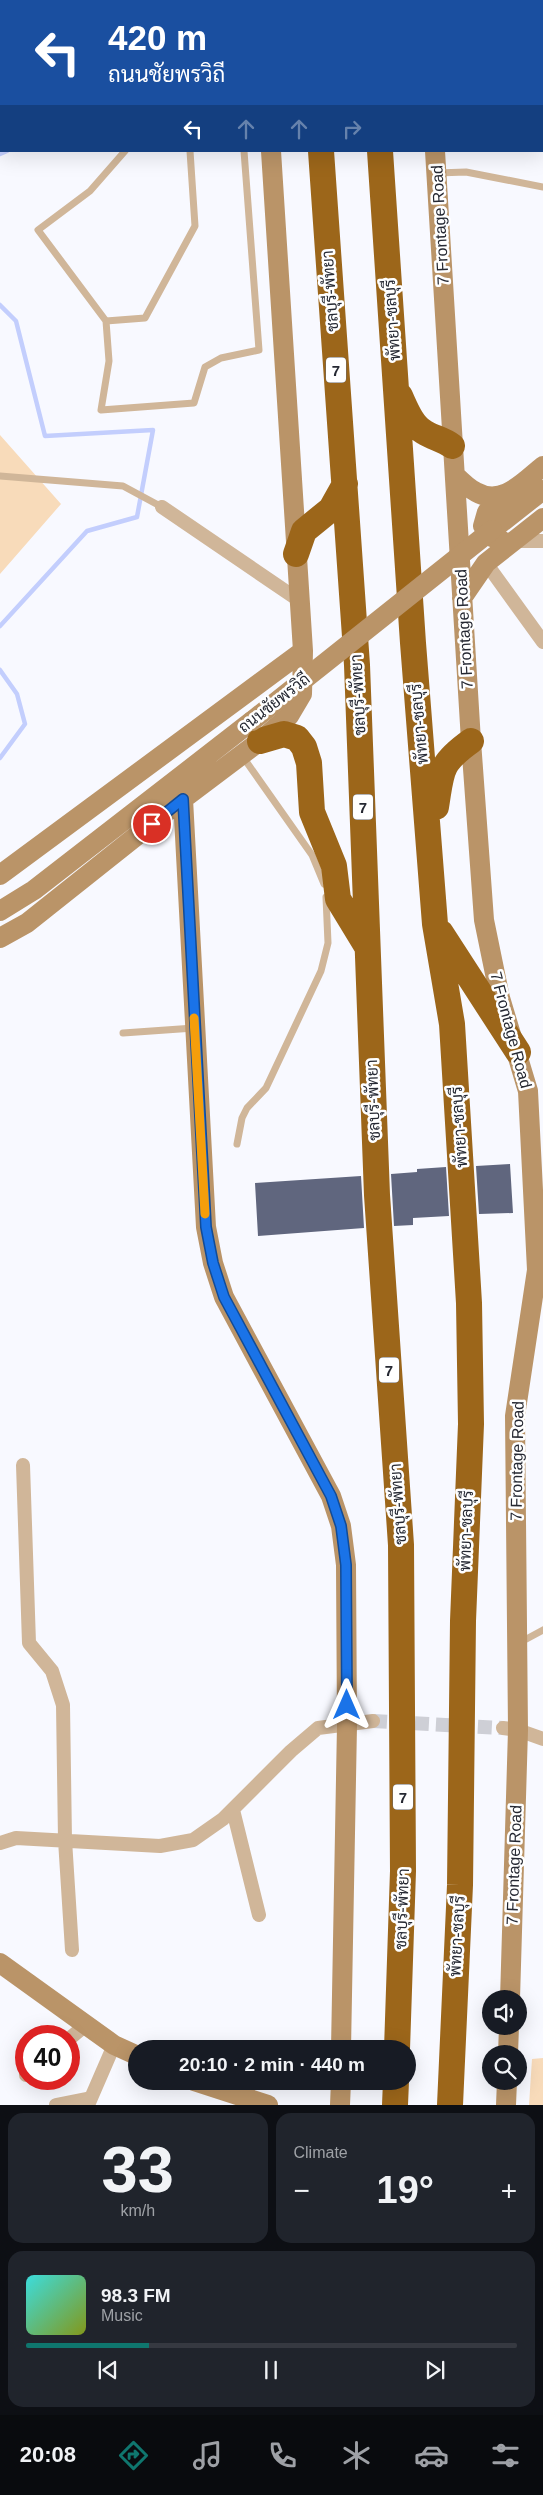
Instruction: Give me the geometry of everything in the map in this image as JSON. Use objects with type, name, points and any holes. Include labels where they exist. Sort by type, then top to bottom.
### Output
[{"type":"highway","name":"ชลบุรี-พัทยา","points":[[321,152],[357,665],[377,1195],[401,1544],[403,1871],[397,2040]]},
{"type":"highway","name":"พัทยา-ชลบุรี","points":[[380,152],[397,389],[412,643],[435,924],[452,1024],[469,1303],[470,1424],[462,1621],[460,1885],[450,2105]]},
{"type":"highway","points":[[397,389],[410,418],[424,432],[443,439],[452,446]]},
{"type":"highway","points":[[296,554],[304,531],[331,509],[345,484]]},
{"type":"highway","points":[[251,739],[284,734],[297,738],[304,747],[309,763],[312,812],[334,866],[338,899],[368,948]]},
{"type":"highway","points":[[429,846],[442,770],[451,755],[471,741]]},
{"type":"highway","points":[[435,924],[518,1052]]},
{"type":"street","points":[[271,152],[303,651]]},
{"type":"street","name":"7 Frontage Road","points":[[435,152],[452,446],[484,920],[500,998],[518,1052],[528,1091],[540,1248],[534,1309],[515,1416],[517,1645],[511,1729],[510,1990]]},
{"type":"street","points":[[543,466],[487,512],[483,526],[492,537],[512,541],[543,541]]},
{"type":"street","points":[[454,475],[476,492],[483,495],[490,497],[510,493]]},
{"type":"street","name":"ถนนชัยพรวิถี","points":[[0,938],[27,923],[183,799],[492,530],[543,490]]},
{"type":"street","points":[[162,507],[300,601]]},
{"type":"street","points":[[462,598],[486,563],[543,518]]},
{"type":"street","points":[[486,563],[543,642]]},
{"type":"street","name":"ถนนชัยพรวิถี","points":[[0,911],[34,890],[251,739],[289,716],[302,694],[303,651]]},
{"type":"street","name":"ถนนชัยพรวิถี","points":[[0,875],[303,651]]},
{"type":"street","points":[[183,799],[206,1227],[213,1263],[224,1297],[331,1496],[341,1526],[346,1565],[347,1725],[341,2040]]},
{"type":"street","points":[[23,1465],[29,1643],[52,1671],[63,1705],[65,1840],[72,1950]]},
{"type":"street","points":[[0,1843],[16,1838],[160,1846],[193,1840],[234,1810],[291,1751],[318,1728],[373,1721]]},
{"type":"street","points":[[511,1729],[543,1739]]},
{"type":"street","points":[[234,1810],[259,1914]]},
{"type":"street","points":[[0,1963],[114,2045],[128,2051]]},
{"type":"street","points":[[80,2030],[87,2024]]},
{"type":"street","points":[[56,2105],[90,2101],[114,2045]]},
{"type":"street","points":[[222,2090],[268,2105]]},
{"type":"street","points":[[340,2105],[341,2090]]},
{"type":"street","points":[[506,2105],[507,2090]]},
{"type":"lane","points":[[124,152],[90,191],[38,230],[106,321],[109,360],[101,410],[194,403],[204,367],[221,358],[259,350],[244,152]]},
{"type":"lane","points":[[106,321],[145,318],[196,226],[190,152]]},
{"type":"lane","points":[[437,174],[466,172],[543,187]]},
{"type":"lane","points":[[0,476],[123,486],[162,507]]},
{"type":"lane","points":[[237,1144],[245,1113],[253,1100],[266,1088],[321,972],[328,943],[326,890],[318,866],[294,827],[251,739]]},
{"type":"lane","points":[[123,1033],[194,1028]]},
{"type":"lane","points":[[517,1645],[543,1630]]},
{"type":"shaded area","points":[[0,435],[61,504],[0,574]]},
{"type":"shaded area","points":[[543,2058],[543,2105],[529,2105],[532,2059]]},
{"type":"building","points":[[510,1164],[513,1213],[479,1214],[476,1166]]},
{"type":"building","points":[[446,1167],[449,1216],[413,1218],[413,1225],[394,1226],[391,1174],[417,1172],[417,1169]]},
{"type":"building","points":[[361,1176],[364,1228],[258,1236],[255,1183]]},
{"type":"waterway","points":[[0,154],[5,152]]},
{"type":"waterway","points":[[0,305],[16,321],[45,436],[153,430],[137,517],[87,531],[0,626]]},
{"type":"waterway","points":[[0,670],[17,694],[25,724],[0,758]]},
{"type":"tunnel","points":[[373,1721],[503,1728]]},
{"type":"slow traffic","points":[[194,1018],[205,1214]]},
{"type":"route","points":[[152,824],[183,799],[206,1227],[213,1263],[224,1297],[331,1496],[341,1526],[346,1565],[347,1705]]}]
